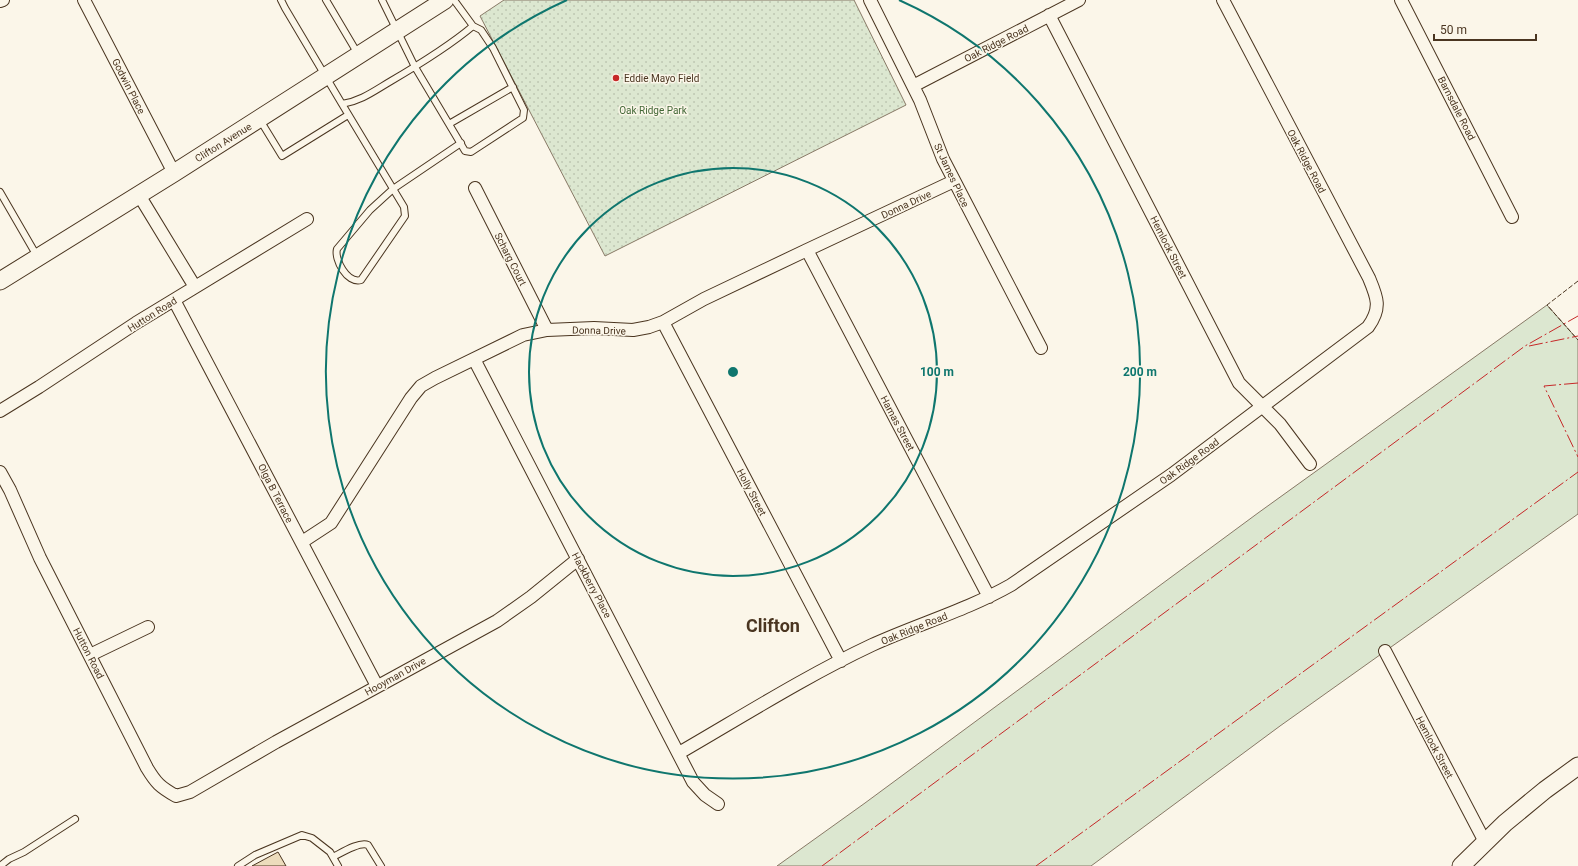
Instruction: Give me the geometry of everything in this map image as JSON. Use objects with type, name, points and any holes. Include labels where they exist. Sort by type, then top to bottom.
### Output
[{"type":"main road","name":"Clifton Avenue","points":[[0,281],[174,173],[445,0]]},
{"type":"main road","points":[[1460,866],[1505,823],[1578,766]]},
{"type":"street","name":"Godwin Place","points":[[84,0],[174,173]]},
{"type":"street","name":"St James Place","points":[[870,0],[920,100],[943,159],[1041,348]]},
{"type":"street","name":"Oak Ridge Road","points":[[913,86],[1079,0]]},
{"type":"street","name":"Oak Ridge Road","points":[[679,753],[872,645],[990,597],[1011,585],[1171,475],[1368,327],[1375,318],[1377,307],[1375,294],[1369,278],[1223,0]]},
{"type":"street","name":"Barnsdale Road","points":[[1403,1],[1512,217]]},
{"type":"street","name":"Hemlock Street","points":[[1049,15],[1239,383],[1250,395],[1264,406],[1280,424],[1310,464]]},
{"type":"street","name":"Donna Drive","points":[[302,542],[331,524],[411,398],[421,386],[522,334],[547,330],[594,328],[633,330],[649,327],[663,322],[704,299],[954,181]]},
{"type":"street","name":"Scharg Court","points":[[475,188],[547,330]]},
{"type":"street","points":[[139,195],[195,287]]},
{"type":"street","name":"Hutton Road","points":[[0,411],[174,300],[307,219]]},
{"type":"street","name":"Hamas Street","points":[[807,250],[990,597]]},
{"type":"street","name":"Olga B Terrace","points":[[174,300],[377,686]]},
{"type":"street","name":"Holly Street","points":[[663,322],[841,661]]},
{"type":"street","name":"Hackberry Place","points":[[474,359],[693,782],[705,795],[718,804]]},
{"type":"street","name":"Hutton Road","points":[[0,472],[10,490],[40,558],[154,780],[162,788],[176,796],[190,792],[206,783]]},
{"type":"street","name":"Hooyman Drive","points":[[206,783],[276,742],[497,621],[531,597],[578,559]]},
{"type":"street","points":[[90,655],[148,627]]},
{"type":"street","name":"Hemlock Street","points":[[1385,651],[1485,842]]},
{"type":"lane","points":[[281,0],[324,76],[342,104],[348,115],[393,189],[404,207],[406,216],[361,280],[356,281],[347,276],[336,253],[337,249],[370,210],[393,189],[461,143]]},
{"type":"lane","points":[[326,0],[359,55]]},
{"type":"lane","points":[[382,0],[415,67],[465,151],[471,152],[523,118],[524,110],[493,48],[481,30],[473,26],[454,0]]},
{"type":"lane","points":[[342,104],[356,102],[415,67],[473,26]]},
{"type":"lane","points":[[449,124],[513,87]]},
{"type":"lane","points":[[259,119],[282,156],[348,115]]},
{"type":"lane","points":[[0,192],[38,257]]},
{"type":"lane","points":[[0,866],[75,819]]},
{"type":"lane","points":[[238,866],[254,855],[302,835],[312,838],[330,852],[338,866]]},
{"type":"lane","points":[[332,856],[365,843],[368,845],[381,866]]},
{"type":"green space","name":"Oak Ridge Park","points":[[504,0],[854,0],[906,105],[605,256],[480,16]]},
{"type":"green space","points":[[1547,305],[1578,340],[1578,514],[1280,726],[1091,866],[777,866],[865,803],[1258,513]]},
{"type":"building","points":[[278,852],[286,866],[252,866]]},
{"type":"fence","points":[[1578,281],[1547,305],[1578,340]]},
{"type":"power","points":[[822,866],[1525,346],[1578,316]]},
{"type":"power","points":[[1529,346],[1578,336]]},
{"type":"power","points":[[1578,383],[1544,386],[1578,457]]},
{"type":"power","points":[[1036,866],[1578,472]]},
{"type":"place","name":"Eddie Mayo Field","points":[[616,78]]},
{"type":"district","name":"Clifton","points":[[773,626]]}]
